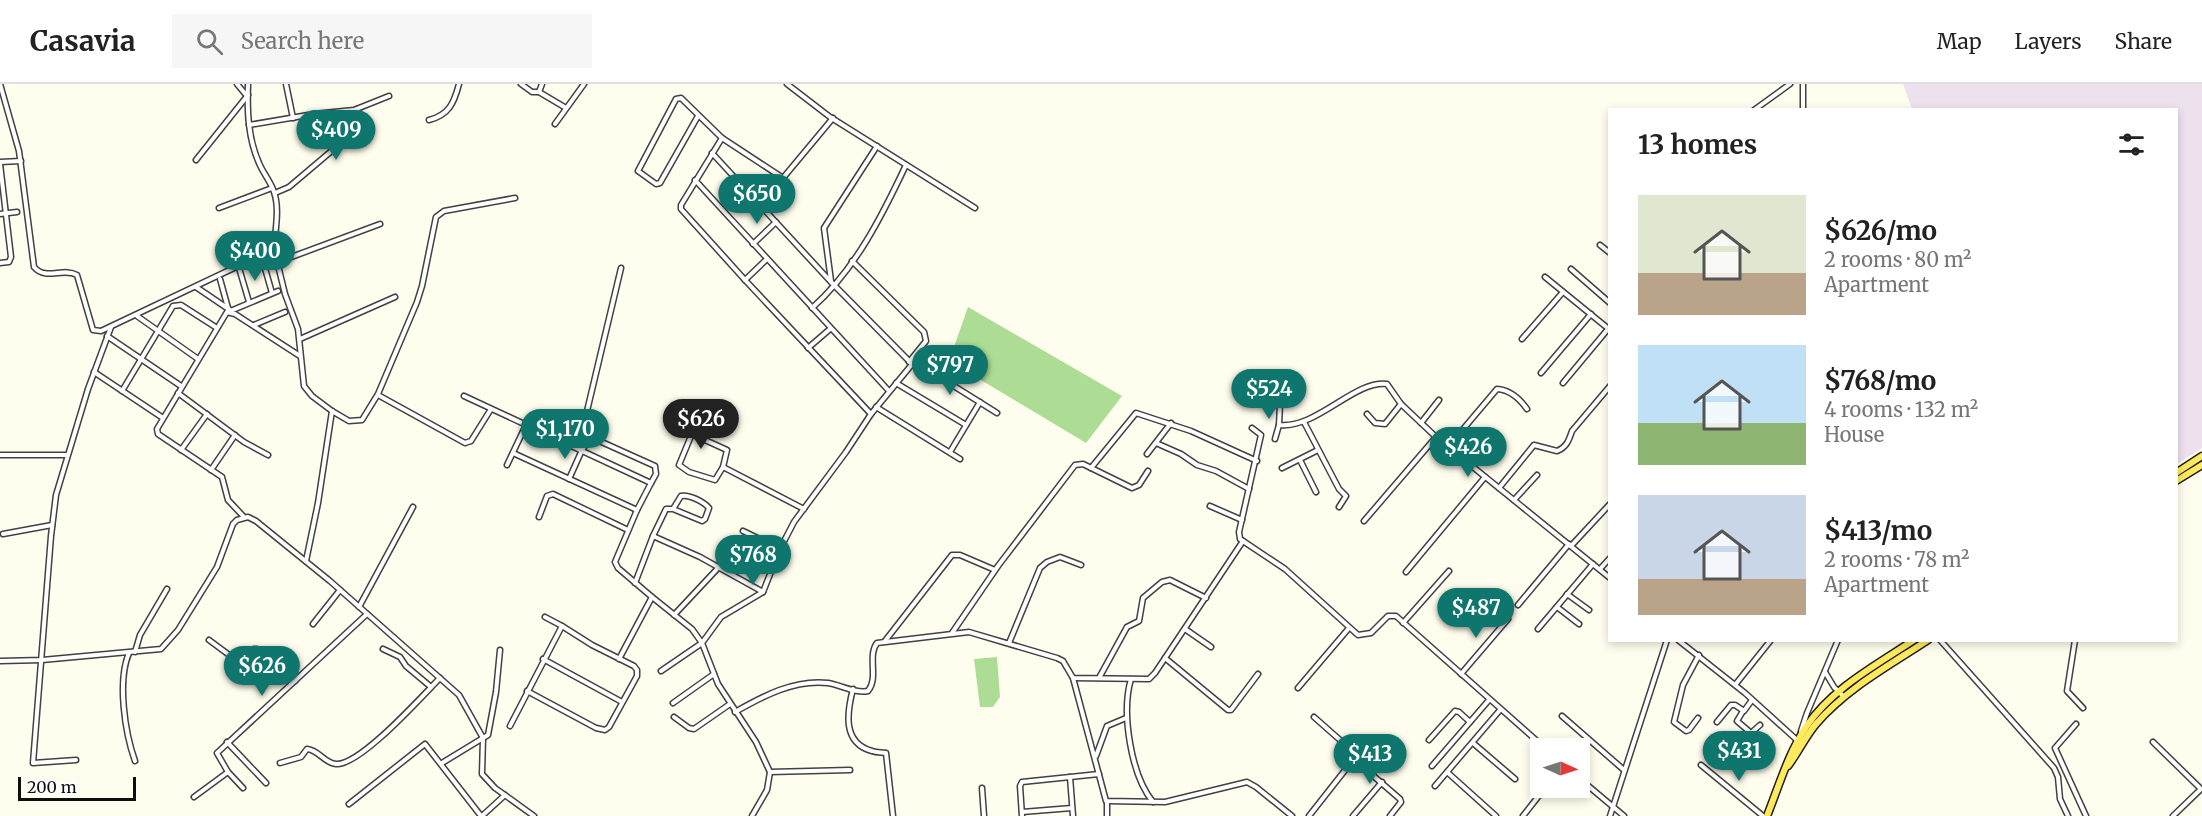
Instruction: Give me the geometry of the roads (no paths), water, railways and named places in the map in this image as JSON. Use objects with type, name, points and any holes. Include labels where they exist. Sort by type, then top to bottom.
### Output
[{"type":"main road","points":[[2178,472],[2202,456]]},
{"type":"main road","points":[[2178,480],[2202,465]]},
{"type":"main road","points":[[1765,816],[1799,738],[1814,716],[1868,670],[1911,642]]},
{"type":"main road","points":[[1784,772],[1816,723],[1841,695],[1926,642]]},
{"type":"street","points":[[0,84],[21,161],[34,267],[43,274],[75,273],[93,330],[99,332],[111,327],[274,249]]},
{"type":"street","points":[[237,84],[247,96]]},
{"type":"street","points":[[248,84],[249,125],[259,165],[274,190],[276,212],[274,249],[285,294],[300,339],[304,386],[312,396],[350,421],[360,421],[364,418],[378,394],[420,295],[436,217],[444,211],[514,198]]},
{"type":"street","points":[[286,84],[293,118]]},
{"type":"street","points":[[429,120],[446,113],[453,105],[459,84]]},
{"type":"street","points":[[521,84],[532,92],[539,92],[566,108]]},
{"type":"street","points":[[539,92],[542,84]]},
{"type":"street","points":[[555,124],[584,84]]},
{"type":"street","points":[[787,84],[832,118],[975,208]]},
{"type":"street","points":[[1757,108],[1790,84]]},
{"type":"street","points":[[1803,84],[1803,108]]},
{"type":"street","points":[[196,160],[247,96]]},
{"type":"street","points":[[249,125],[357,109],[389,96]]},
{"type":"street","points":[[698,116],[660,183],[656,184],[639,172],[638,168],[676,99],[681,98],[722,138],[783,178]]},
{"type":"street","points":[[219,208],[289,187],[360,129],[357,109]]},
{"type":"street","points":[[760,206],[832,118]]},
{"type":"street","points":[[722,138],[695,180],[681,209],[871,414]]},
{"type":"street","points":[[833,283],[824,228],[876,146]]},
{"type":"street","points":[[712,153],[833,283],[912,362],[997,412]]},
{"type":"street","points":[[0,263],[9,262],[11,259],[1,189],[0,163],[21,161]]},
{"type":"street","points":[[812,308],[852,261],[878,220],[906,165]]},
{"type":"street","points":[[695,180],[889,391]]},
{"type":"street","points":[[0,214],[17,212]]},
{"type":"street","points":[[753,244],[776,222]]},
{"type":"street","points":[[278,262],[380,224]]},
{"type":"street","points":[[1600,245],[1608,251]]},
{"type":"street","points":[[262,258],[272,293]]},
{"type":"street","points":[[745,280],[767,259]]},
{"type":"street","points":[[661,671],[702,643],[721,617],[763,592],[780,549],[794,522],[926,341],[924,332],[852,261]]},
{"type":"street","points":[[239,268],[249,302]]},
{"type":"street","points":[[569,479],[582,450],[592,436],[594,426],[588,416],[587,407],[621,268]]},
{"type":"street","points":[[1571,269],[1608,301]]},
{"type":"street","points":[[1545,278],[1608,328]]},
{"type":"street","points":[[220,279],[229,311]]},
{"type":"street","points":[[196,287],[229,311],[301,356]]},
{"type":"street","points":[[244,517],[228,500],[223,479],[157,433],[157,429],[198,358],[229,311],[278,291]]},
{"type":"street","points":[[1522,339],[1563,292]]},
{"type":"street","points":[[300,339],[395,297]]},
{"type":"street","points":[[122,391],[173,306],[179,305],[217,328]]},
{"type":"street","points":[[254,325],[285,312]]},
{"type":"street","points":[[1541,373],[1591,314]]},
{"type":"street","points":[[136,315],[198,358]]},
{"type":"street","points":[[76,760],[33,764],[52,525],[58,483],[111,327]]},
{"type":"street","points":[[808,348],[830,328]]},
{"type":"street","points":[[1563,383],[1608,330]]},
{"type":"street","points":[[107,336],[181,386]]},
{"type":"street","points":[[912,362],[923,351]]},
{"type":"street","points":[[94,372],[163,418]]},
{"type":"street","points":[[896,383],[966,425]]},
{"type":"street","points":[[1279,425],[1304,422],[1362,390],[1383,383],[1389,386],[1401,404],[1436,437],[1608,576]]},
{"type":"street","points":[[1499,488],[1534,445],[1557,451],[1563,447],[1572,431],[1608,388]]},
{"type":"street","points":[[1448,447],[1497,389],[1506,390],[1517,397],[1527,409]]},
{"type":"street","points":[[178,393],[235,435],[268,454]]},
{"type":"street","points":[[378,394],[465,442],[471,441],[491,408]]},
{"type":"street","points":[[464,396],[651,483]]},
{"type":"street","points":[[1421,423],[1439,400]]},
{"type":"street","points":[[950,452],[980,402]]},
{"type":"street","points":[[1275,440],[1279,425],[1280,404]]},
{"type":"street","points":[[1367,414],[1375,423],[1385,424],[1401,404]]},
{"type":"street","points":[[876,407],[960,459]]},
{"type":"street","points":[[306,561],[318,503],[332,411]]},
{"type":"street","points":[[1091,468],[1135,413],[1170,423],[1257,461]]},
{"type":"street","points":[[182,450],[207,414]]},
{"type":"street","points":[[1304,422],[1339,489],[1346,496],[1338,507]]},
{"type":"street","points":[[1147,454],[1170,423]]},
{"type":"street","points":[[507,465],[526,425]]},
{"type":"street","points":[[1252,428],[1261,434],[1239,536],[1243,541],[1285,569],[1348,628],[1361,636],[1371,633],[1389,615],[1396,616],[1533,738]]},
{"type":"street","points":[[211,470],[235,435]]},
{"type":"street","points":[[592,436],[655,466],[656,474],[637,510],[615,562],[618,568],[635,583],[692,629],[702,643],[714,674],[730,704],[756,742],[770,772],[767,790],[752,816]]},
{"type":"street","points":[[691,436],[697,436],[726,449],[728,454],[723,467],[717,479],[713,481],[680,467],[691,436]]},
{"type":"street","points":[[1364,521],[1436,437]]},
{"type":"street","points":[[1156,443],[1249,489]]},
{"type":"street","points":[[1282,468],[1318,450]]},
{"type":"street","points":[[513,453],[637,510]]},
{"type":"street","points":[[0,455],[67,455]]},
{"type":"street","points":[[1300,460],[1316,492]]},
{"type":"street","points":[[952,633],[995,570],[1076,465],[1081,464],[1091,468],[1132,488],[1139,485],[1148,471]]},
{"type":"street","points":[[723,467],[804,508]]},
{"type":"street","points":[[1514,500],[1537,475]]},
{"type":"street","points":[[1406,572],[1485,477]]},
{"type":"street","points":[[539,517],[547,496],[554,494],[628,530]]},
{"type":"street","points":[[635,583],[666,509],[673,509],[702,521],[709,508],[706,504],[685,495],[681,496],[673,509]]},
{"type":"street","points":[[1210,506],[1242,520]]},
{"type":"street","points":[[1518,605],[1570,545],[1608,506]]},
{"type":"street","points":[[359,607],[413,507]]},
{"type":"street","points":[[0,661],[42,660],[159,650],[171,639],[217,567],[233,524],[244,517],[252,518],[340,590],[462,700],[483,738],[482,774],[527,814],[534,816]]},
{"type":"street","points":[[3,534],[52,525]]},
{"type":"street","points":[[742,531],[780,549]]},
{"type":"street","points":[[653,536],[719,567],[763,592]]},
{"type":"street","points":[[1073,678],[1131,680],[1151,678],[1243,541]]},
{"type":"street","points":[[885,641],[951,555],[960,555],[995,570]]},
{"type":"street","points":[[1009,643],[1040,568],[1047,562],[1060,557],[1081,565]]},
{"type":"street","points":[[1600,569],[1608,560]]},
{"type":"street","points":[[1538,629],[1593,564]]},
{"type":"street","points":[[674,615],[719,567]]},
{"type":"street","points":[[1403,622],[1449,572]]},
{"type":"street","points":[[1099,678],[1127,627],[1139,621],[1143,598],[1162,582],[1170,580],[1177,582],[1206,598]]},
{"type":"street","points":[[135,760],[128,737],[124,709],[126,665],[167,589]]},
{"type":"street","points":[[313,624],[340,590]]},
{"type":"street","points":[[1567,594],[1589,610]]},
{"type":"street","points":[[620,659],[652,597]]},
{"type":"street","points":[[1557,607],[1579,624]]},
{"type":"street","points":[[243,788],[216,754],[367,614]]},
{"type":"street","points":[[526,692],[602,730],[609,727],[637,676],[638,670],[634,666],[545,617]]},
{"type":"street","points":[[1461,674],[1508,620]]},
{"type":"street","points":[[510,726],[562,626]]},
{"type":"street","points":[[1298,688],[1348,628]]},
{"type":"street","points":[[1185,629],[1211,647]]},
{"type":"street","points":[[735,712],[769,694],[792,687],[820,683],[866,692],[872,688],[873,648],[877,643],[969,632],[1009,643],[1059,659],[1073,678],[1095,757],[1103,796],[1107,802],[1107,816]]},
{"type":"street","points":[[209,640],[240,663],[244,663],[254,649],[257,649],[295,681]]},
{"type":"street","points":[[1610,816],[1666,642]]},
{"type":"street","points":[[1681,642],[1799,738],[1807,712],[1837,642]]},
{"type":"street","points":[[1735,684],[1769,642]]},
{"type":"street","points":[[1942,642],[2054,768],[2058,777],[2060,799],[2068,816]]},
{"type":"street","points":[[2075,642],[2067,691],[2083,708]]},
{"type":"street","points":[[382,649],[400,657],[406,666],[431,687]]},
{"type":"street","points":[[441,763],[488,735],[496,692],[500,650]]},
{"type":"street","points":[[1698,718],[1686,731],[1674,722],[1683,685],[1699,655]]},
{"type":"street","points":[[1165,658],[1228,710],[1231,710],[1258,674]]},
{"type":"street","points":[[543,659],[622,702]]},
{"type":"street","points":[[1825,672],[1841,695]]},
{"type":"street","points":[[673,703],[714,674]]},
{"type":"street","points":[[280,763],[301,757],[307,749],[314,750],[331,763],[345,763],[395,726],[440,678]]},
{"type":"street","points":[[1131,680],[1126,718],[1142,786],[1153,803]]},
{"type":"street","points":[[853,689],[847,716],[850,730],[865,748],[872,752],[886,753],[893,816]]},
{"type":"street","points":[[1432,766],[1489,700]]},
{"type":"street","points":[[1752,700],[1736,719],[1751,733],[1760,725]]},
{"type":"street","points":[[674,717],[688,728],[694,729],[730,704]]},
{"type":"street","points":[[1717,722],[1731,705],[1744,711]]},
{"type":"street","points":[[1435,786],[1500,710]]},
{"type":"street","points":[[1429,740],[1455,711],[1460,712],[1470,722]]},
{"type":"street","points":[[1562,716],[1624,771]]},
{"type":"street","points":[[1309,816],[1355,760],[1356,753],[1314,717]]},
{"type":"street","points":[[1095,757],[1107,726],[1126,718]]},
{"type":"street","points":[[2076,724],[2055,748],[2086,816]]},
{"type":"street","points":[[227,742],[266,783]]},
{"type":"street","points":[[1472,742],[1515,779]]},
{"type":"street","points":[[2153,742],[2201,789],[2173,816]]},
{"type":"street","points":[[349,804],[425,744],[482,816],[505,795]]},
{"type":"street","points":[[1355,760],[1401,800],[1389,816]]},
{"type":"street","points":[[1701,765],[1765,816]]},
{"type":"street","points":[[770,772],[850,770]]},
{"type":"street","points":[[194,797],[228,772]]},
{"type":"street","points":[[1447,772],[1496,816]]},
{"type":"street","points":[[1072,808],[1022,814],[1020,786],[1022,782],[1098,774]]},
{"type":"street","points":[[1070,777],[1073,816]]},
{"type":"street","points":[[1107,802],[1165,802],[1247,782],[1292,816]]},
{"type":"street","points":[[1353,816],[1382,782]]},
{"type":"street","points":[[1590,787],[1624,816]]},
{"type":"street","points":[[982,788],[984,816]]},
{"type":"street","points":[[1523,816],[1537,798]]}]
